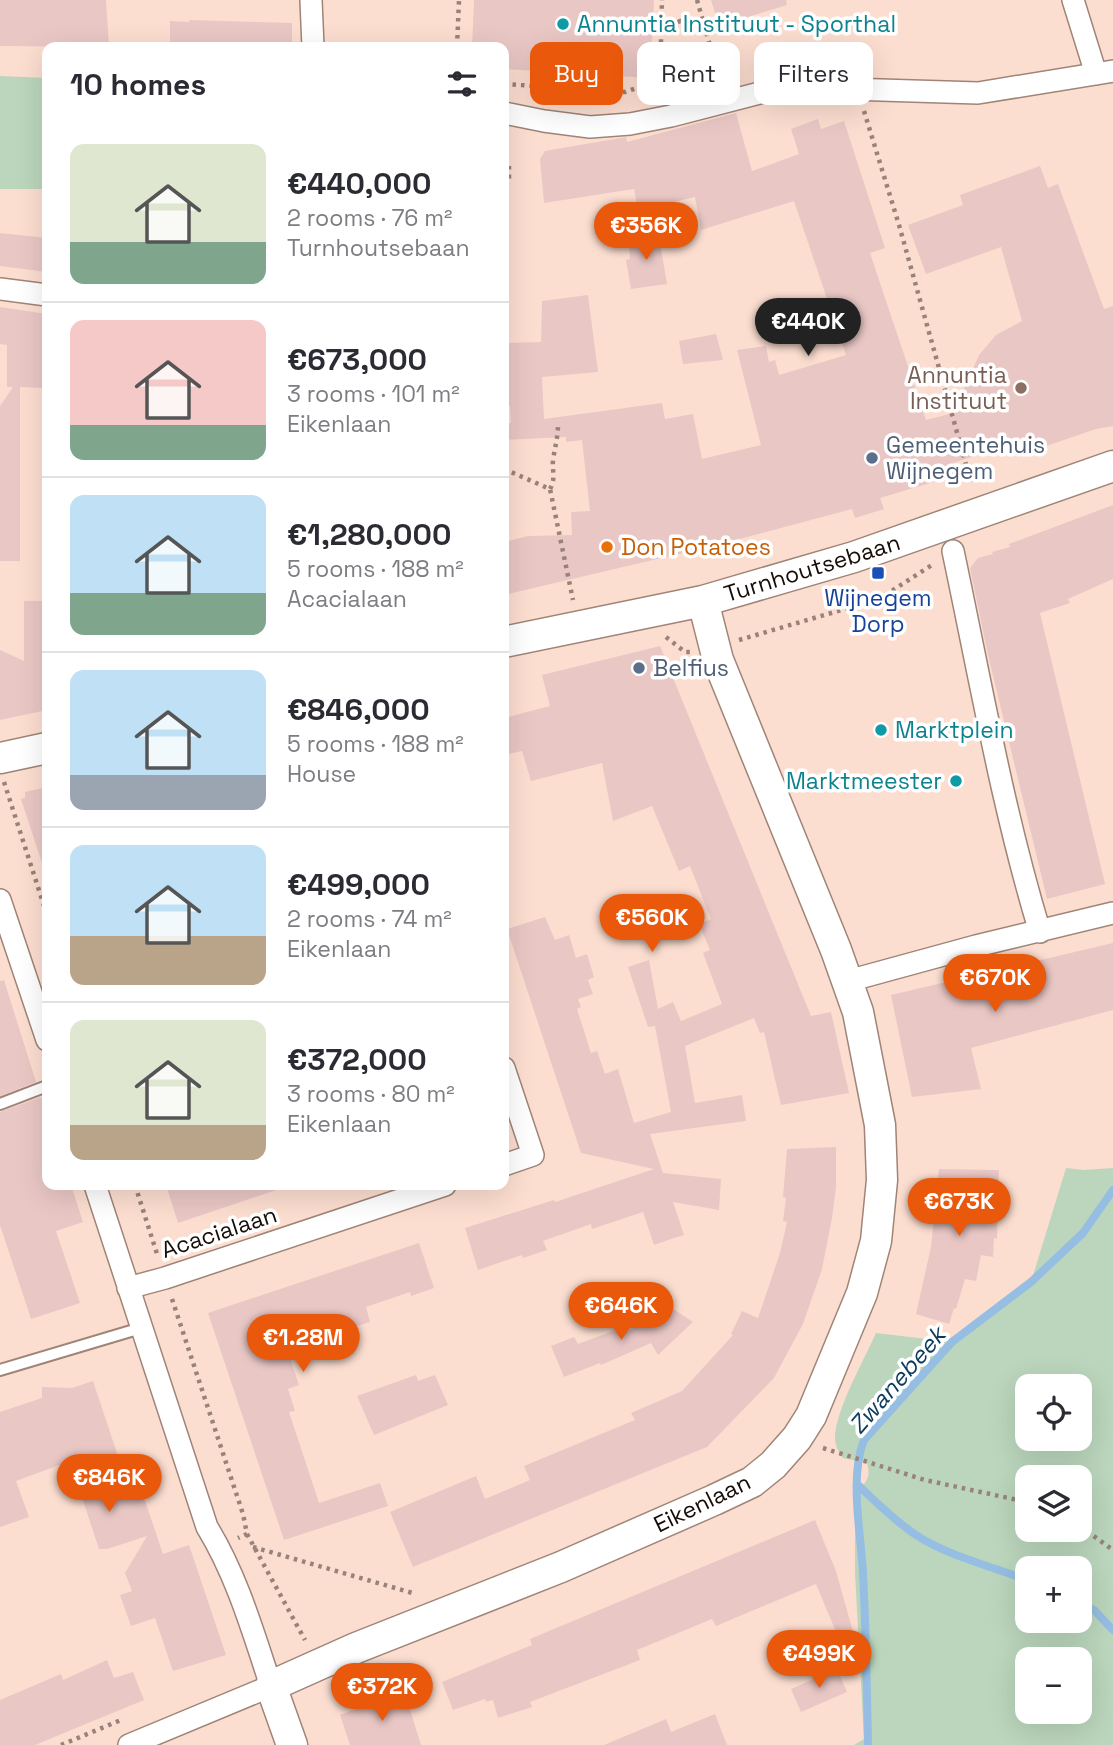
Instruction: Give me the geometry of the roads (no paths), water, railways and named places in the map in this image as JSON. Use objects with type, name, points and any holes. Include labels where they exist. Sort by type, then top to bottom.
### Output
[{"type":"street","points":[[311,0],[313,42]]},
{"type":"street","points":[[509,114],[590,127],[630,124],[671,116],[783,87],[978,93],[1105,73],[1073,0]]},
{"type":"street","points":[[0,289],[42,294]]},
{"type":"street","name":"Turnhoutsebaan","points":[[509,641],[703,601],[854,557],[1113,466]]},
{"type":"street","points":[[953,551],[1010,821],[1040,932]]},
{"type":"street","points":[[703,601],[718,660],[848,981],[1113,913]]},
{"type":"street","points":[[1,767],[42,750]]},
{"type":"street","points":[[0,900],[42,1025]]},
{"type":"street","name":"Eikenlaan","points":[[271,1686],[356,1648],[561,1567],[714,1500],[752,1482],[773,1465],[797,1438],[811,1416],[862,1293],[876,1241],[882,1180],[880,1125],[858,1012],[848,981]]},
{"type":"street","points":[[509,1083],[533,1155],[509,1163]]},
{"type":"street","points":[[97,1190],[207,1527],[219,1546],[251,1623],[292,1745]]},
{"type":"street","name":"Acacialaan","points":[[128,1288],[430,1190]]},
{"type":"street","points":[[129,1745],[271,1686]]},
{"type":"lane","points":[[0,1104],[42,1088]]},
{"type":"lane","points":[[0,1370],[141,1328]]},
{"type":"waterway","name":"Zwanebeek","points":[[868,1745],[864,1594],[857,1506],[857,1471],[864,1440],[952,1342],[1031,1282],[1083,1233],[1113,1190]]},
{"type":"waterway","points":[[858,1485],[886,1512],[928,1542],[955,1555],[1015,1576]]},
{"type":"waterway","points":[[1092,1609],[1113,1630]]},
{"type":"place","name":"Annuntia Instituut - Sporthal","points":[[563,24]]},
{"type":"place","name":"Annuntia Instituut","points":[[1021,388]]},
{"type":"place","name":"Gemeentehuis Wijnegem","points":[[872,458]]},
{"type":"place","name":"Don Potatoes","points":[[607,547]]},
{"type":"place","name":"Wijnegem Dorp","points":[[878,573]]},
{"type":"place","name":"Belfius","points":[[639,668]]},
{"type":"place","name":"Marktplein","points":[[881,730]]},
{"type":"place","name":"Marktmeester","points":[[956,781]]}]
